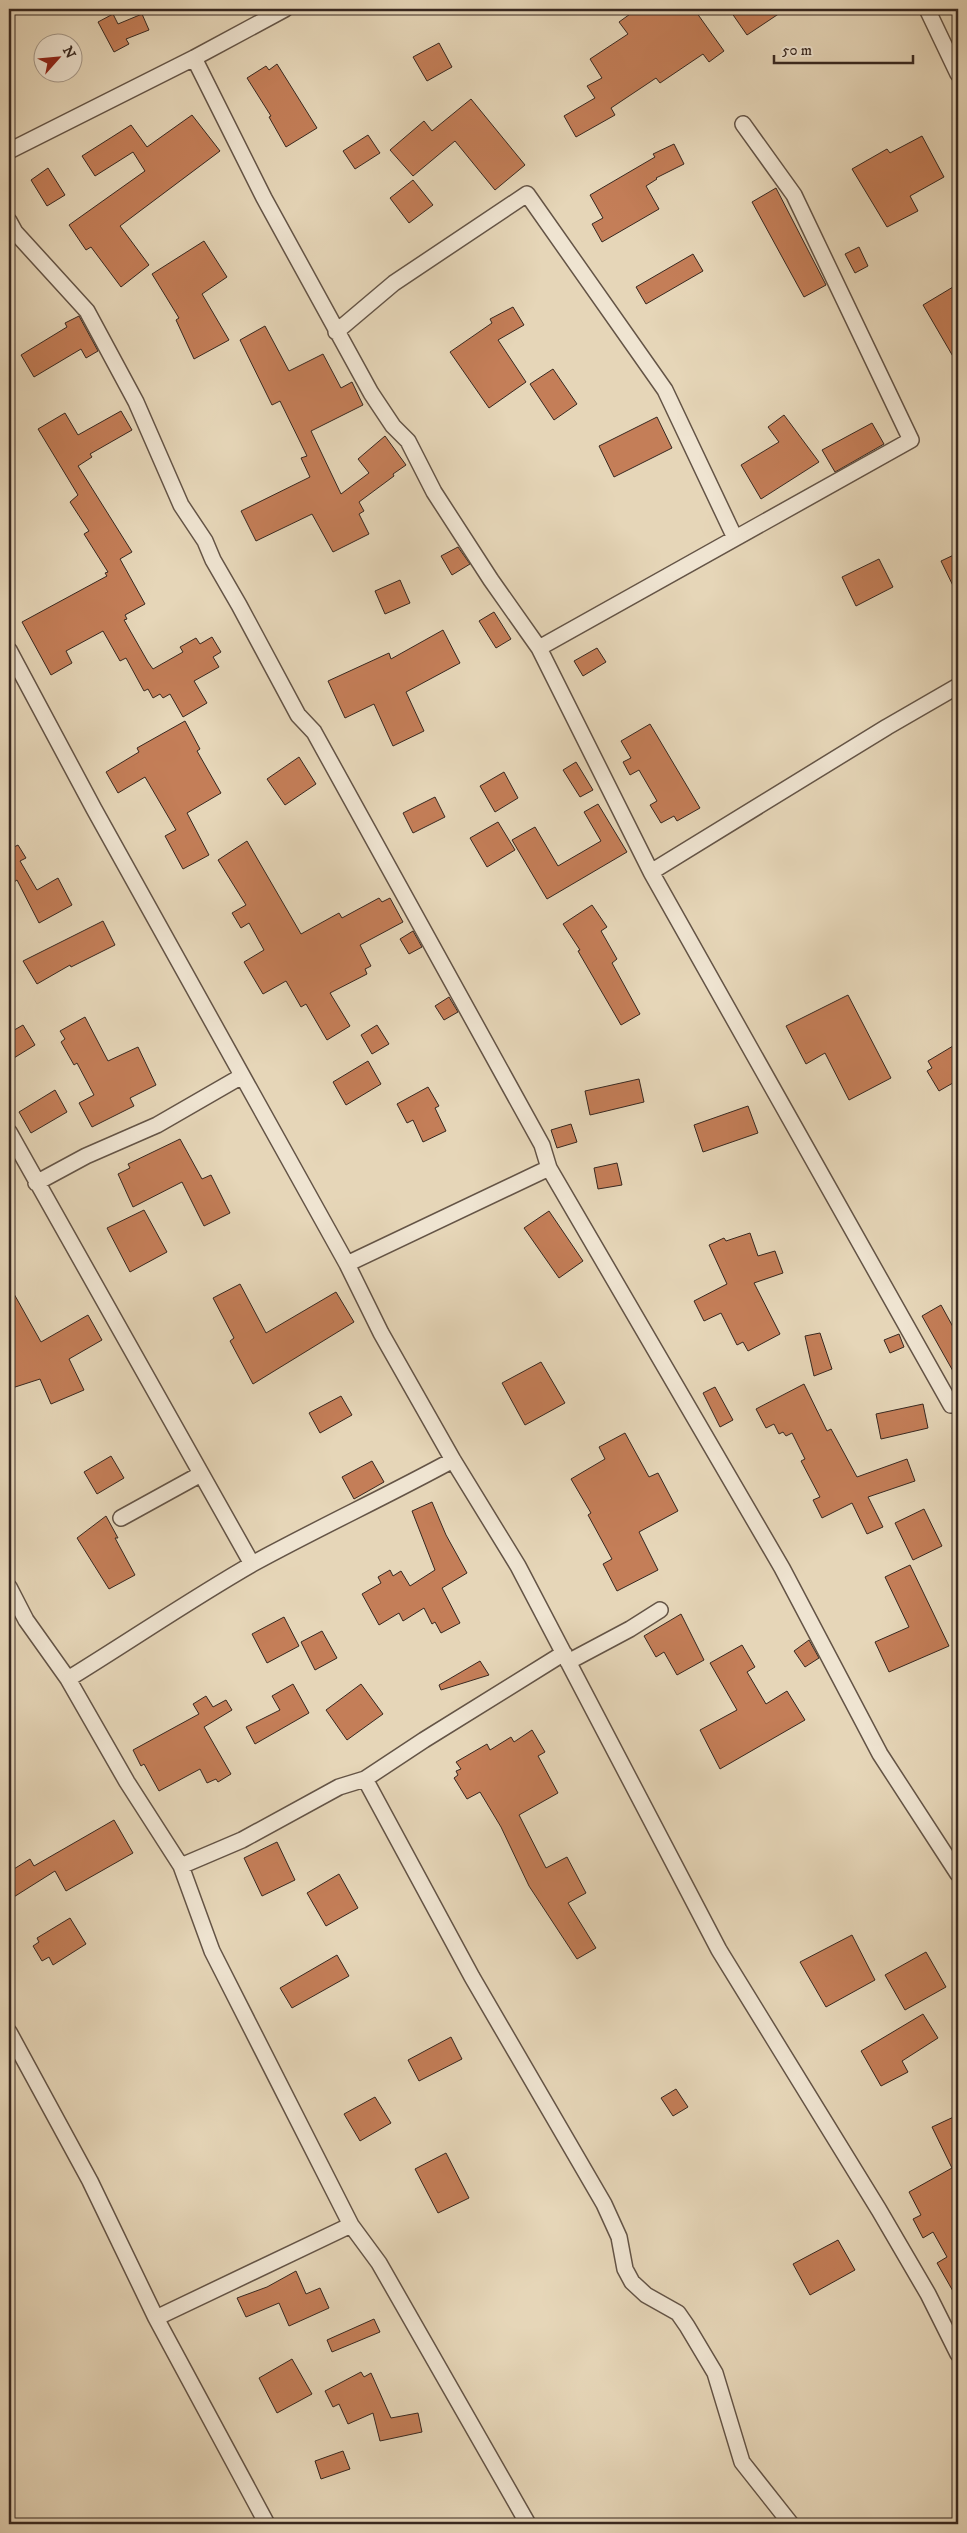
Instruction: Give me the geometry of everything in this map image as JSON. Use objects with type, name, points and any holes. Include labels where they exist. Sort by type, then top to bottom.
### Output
[{"type":"street","points":[[9,151],[194,58],[264,14],[285,9]]},
{"type":"street","points":[[927,9],[958,74]]},
{"type":"street","points":[[194,58],[264,198],[336,332],[371,393],[393,426],[408,441],[434,492],[491,580],[539,648],[651,872],[956,1408]]},
{"type":"street","points":[[539,648],[911,440],[794,196],[743,124]]},
{"type":"street","points":[[336,332],[394,283],[527,194],[665,390],[735,538]]},
{"type":"street","points":[[9,221],[15,232],[87,311],[136,402],[181,505],[206,541],[213,560],[240,605],[298,716],[314,732],[431,941],[542,1145],[549,1168],[782,1568],[880,1754],[958,1874]]},
{"type":"street","points":[[9,650],[346,1264],[381,1333],[453,1460],[518,1566],[719,1950],[879,2210],[928,2294],[958,2354]]},
{"type":"street","points":[[651,872],[887,727],[958,686]]},
{"type":"street","points":[[36,1183],[86,1156],[157,1125],[242,1076]]},
{"type":"street","points":[[9,1132],[252,1564]]},
{"type":"street","points":[[346,1264],[549,1168]]},
{"type":"street","points":[[68,1679],[252,1564],[333,1520],[386,1497],[453,1460]]},
{"type":"street","points":[[122,1518],[201,1474]]},
{"type":"street","points":[[9,1587],[26,1620],[68,1679],[127,1782],[181,1866],[212,1951],[351,2225],[379,2263],[528,2524]]},
{"type":"street","points":[[181,1866],[242,1840],[339,1787],[365,1779],[432,1734],[566,1657],[630,1629],[660,1610]]},
{"type":"street","points":[[365,1779],[472,1977],[604,2204],[619,2237],[626,2269],[632,2282],[646,2295],[678,2313],[687,2326],[715,2373],[742,2462],[791,2524]]},
{"type":"street","points":[[9,2032],[90,2180],[156,2318],[267,2524]]},
{"type":"street","points":[[156,2318],[351,2225]]},
{"type":"building","points":[[637,9],[694,9],[724,51],[709,62],[703,54],[660,83],[656,78],[611,108],[615,115],[576,137],[564,116],[595,98],[587,86],[602,78],[590,59],[628,34],[619,22]]},
{"type":"building","points":[[729,9],[786,9],[747,35]]},
{"type":"building","points":[[113,14],[118,24],[142,14],[149,30],[126,39],[129,44],[114,52],[98,22]]},
{"type":"building","points":[[439,43],[452,67],[427,81],[413,57]]},
{"type":"building","points":[[277,64],[317,128],[286,147],[269,117],[271,116],[247,78],[266,66],[269,70]]},
{"type":"building","points":[[471,99],[525,165],[495,190],[455,141],[413,176],[390,150],[424,121],[432,131]]},
{"type":"building","points":[[192,115],[220,151],[120,226],[149,265],[121,287],[91,247],[86,250],[69,225],[145,171],[133,152],[95,176],[82,156],[131,125],[147,147]]},
{"type":"building","points":[[368,135],[380,153],[355,169],[343,151]]},
{"type":"building","points":[[922,136],[944,177],[910,196],[918,211],[887,227],[852,169],[887,149],[890,153]]},
{"type":"building","points":[[674,144],[684,164],[656,178],[646,186],[659,209],[602,242],[592,224],[603,218],[590,195],[655,157],[653,154]]},
{"type":"building","points":[[48,168],[65,195],[47,206],[31,180]]},
{"type":"building","points":[[413,180],[433,205],[409,223],[390,198]]},
{"type":"building","points":[[776,188],[826,285],[804,297],[752,202]]},
{"type":"building","points":[[204,241],[227,277],[202,294],[229,340],[194,359],[176,320],[179,318],[152,274]]},
{"type":"building","points":[[859,247],[868,266],[855,273],[845,254]]},
{"type":"building","points":[[693,254],[703,271],[646,304],[636,287]]},
{"type":"building","points":[[958,284],[958,365],[923,305]]},
{"type":"building","points":[[513,307],[524,325],[498,340],[526,382],[489,408],[450,352],[492,323],[490,319]]},
{"type":"building","points":[[79,316],[98,351],[86,358],[81,349],[34,377],[21,355],[67,327],[65,323]]},
{"type":"building","points":[[265,326],[289,371],[323,354],[341,388],[352,382],[363,405],[311,431],[341,494],[369,473],[358,459],[385,436],[406,465],[359,502],[364,511],[359,514],[369,534],[333,552],[312,514],[256,541],[241,511],[310,477],[301,458],[307,456],[280,401],[272,405],[240,340]]},
{"type":"building","points":[[553,369],[577,404],[554,420],[530,384]]},
{"type":"building","points":[[121,411],[132,430],[90,454],[92,457],[78,466],[132,552],[120,559],[145,604],[125,615],[127,619],[124,620],[153,669],[183,652],[180,647],[196,638],[200,644],[212,637],[221,652],[213,657],[219,667],[194,681],[207,703],[183,717],[170,694],[163,698],[160,694],[153,698],[148,689],[144,691],[126,658],[120,661],[103,631],[66,651],[72,663],[51,675],[22,622],[107,576],[105,573],[108,572],[84,534],[89,531],[70,502],[78,495],[38,429],[65,413],[78,435]]},
{"type":"building","points":[[784,415],[819,462],[761,499],[741,465],[779,442],[768,427]]},
{"type":"building","points":[[657,417],[672,448],[614,477],[599,446]]},
{"type":"building","points":[[872,423],[884,444],[835,472],[822,450]]},
{"type":"building","points":[[458,547],[470,564],[452,575],[441,556]]},
{"type":"building","points":[[958,553],[958,596],[941,561]]},
{"type":"building","points":[[879,559],[893,587],[856,606],[842,577]]},
{"type":"building","points":[[400,580],[410,603],[385,614],[375,591]]},
{"type":"building","points":[[494,612],[511,639],[496,648],[479,621]]},
{"type":"building","points":[[443,630],[460,663],[406,692],[424,731],[393,746],[374,704],[345,718],[328,681],[389,653],[391,659]]},
{"type":"building","points":[[597,648],[606,662],[583,676],[574,661]]},
{"type":"building","points":[[185,721],[200,749],[197,751],[221,793],[187,813],[209,855],[183,869],[165,836],[176,830],[145,777],[118,793],[106,772],[139,752],[137,748]]},
{"type":"building","points":[[650,724],[700,808],[677,821],[674,816],[661,823],[650,805],[657,801],[639,770],[630,775],[623,762],[631,758],[621,741]]},
{"type":"building","points":[[299,757],[316,784],[285,805],[267,779]]},
{"type":"building","points":[[576,762],[593,790],[580,797],[563,770]]},
{"type":"building","points":[[504,772],[518,798],[495,812],[480,786]]},
{"type":"building","points":[[435,797],[445,817],[413,833],[403,813]]},
{"type":"building","points":[[598,804],[627,852],[547,899],[512,840],[535,827],[558,866],[601,841],[584,812]]},
{"type":"building","points":[[498,822],[515,850],[487,867],[470,838]]},
{"type":"building","points":[[247,841],[301,934],[339,913],[342,918],[379,898],[382,902],[390,898],[403,922],[360,945],[371,966],[365,969],[367,974],[330,993],[350,1026],[327,1040],[306,1004],[301,1007],[286,981],[263,994],[244,962],[264,950],[249,923],[241,928],[232,913],[246,905],[218,860]]},
{"type":"building","points":[[9,842],[12,848],[18,845],[26,858],[20,861],[37,890],[58,878],[72,905],[39,923],[17,880],[14,882],[9,874]]},
{"type":"building","points":[[592,905],[607,927],[601,931],[617,959],[612,963],[640,1014],[621,1025],[578,951],[580,950],[563,924]]},
{"type":"building","points":[[103,921],[115,945],[71,967],[70,965],[37,984],[23,961]]},
{"type":"building","points":[[413,931],[422,947],[409,954],[400,939]]},
{"type":"building","points":[[848,995],[891,1078],[849,1100],[825,1053],[806,1064],[786,1026]]},
{"type":"building","points":[[449,997],[458,1012],[444,1020],[435,1006]]},
{"type":"building","points":[[85,1017],[108,1061],[138,1047],[156,1085],[130,1098],[134,1106],[92,1127],[79,1103],[94,1095],[77,1063],[74,1065],[61,1042],[65,1039],[60,1031]]},
{"type":"building","points":[[23,1025],[35,1045],[9,1061],[9,1033]]},
{"type":"building","points":[[377,1025],[389,1044],[372,1054],[361,1035]]},
{"type":"building","points":[[958,1043],[958,1080],[939,1091],[927,1071],[932,1068],[928,1061]]},
{"type":"building","points":[[368,1061],[381,1084],[346,1105],[333,1082]]},
{"type":"building","points":[[639,1079],[644,1102],[590,1115],[585,1091]]},
{"type":"building","points":[[428,1087],[439,1106],[435,1108],[446,1131],[423,1142],[413,1120],[407,1123],[397,1104]]},
{"type":"building","points":[[55,1090],[67,1112],[31,1133],[19,1112]]},
{"type":"building","points":[[748,1106],[758,1133],[703,1152],[694,1125]]},
{"type":"building","points":[[571,1124],[577,1142],[557,1148],[551,1130]]},
{"type":"building","points":[[180,1139],[202,1179],[211,1175],[230,1213],[204,1226],[182,1182],[133,1207],[118,1174],[130,1168],[128,1164]]},
{"type":"building","points":[[617,1163],[622,1185],[598,1189],[594,1168]]},
{"type":"building","points":[[144,1210],[167,1252],[130,1272],[107,1228]]},
{"type":"building","points":[[549,1211],[583,1261],[559,1278],[524,1228]]},
{"type":"building","points":[[750,1233],[758,1256],[775,1251],[783,1273],[754,1283],[780,1334],[748,1351],[743,1342],[737,1345],[721,1313],[704,1321],[694,1301],[727,1284],[709,1245],[724,1238],[726,1241]]},
{"type":"building","points":[[240,1284],[266,1333],[336,1292],[354,1322],[253,1384],[230,1341],[234,1338],[213,1298]]},
{"type":"building","points":[[9,1285],[41,1342],[88,1315],[102,1340],[69,1359],[84,1390],[51,1404],[40,1379],[9,1389]]},
{"type":"building","points":[[941,1305],[958,1336],[958,1380],[922,1316]]},
{"type":"building","points":[[820,1333],[832,1369],[814,1376],[805,1336]]},
{"type":"building","points":[[899,1334],[904,1347],[890,1353],[884,1340]]},
{"type":"building","points":[[541,1362],[565,1403],[525,1425],[502,1383]]},
{"type":"building","points":[[804,1384],[827,1431],[831,1429],[857,1477],[907,1459],[915,1481],[868,1497],[883,1527],[867,1534],[852,1503],[822,1518],[813,1500],[820,1497],[801,1461],[805,1459],[792,1433],[786,1436],[783,1432],[779,1434],[774,1424],[766,1428],[756,1409]]},
{"type":"building","points":[[715,1387],[733,1420],[720,1427],[703,1393]]},
{"type":"building","points":[[341,1396],[352,1415],[320,1433],[309,1413]]},
{"type":"building","points":[[923,1404],[928,1428],[881,1439],[876,1414]]},
{"type":"building","points":[[625,1433],[649,1477],[658,1473],[678,1511],[639,1532],[658,1570],[617,1591],[603,1564],[612,1559],[588,1515],[591,1513],[571,1479],[605,1459],[599,1447]]},
{"type":"building","points":[[111,1456],[124,1478],[97,1494],[84,1472]]},
{"type":"building","points":[[372,1461],[384,1482],[354,1499],[342,1477]]},
{"type":"building","points":[[432,1502],[446,1535],[467,1573],[442,1588],[460,1623],[441,1633],[435,1622],[432,1624],[424,1608],[403,1621],[399,1613],[379,1625],[362,1594],[381,1583],[378,1577],[390,1570],[393,1576],[401,1571],[410,1586],[435,1570],[412,1511]]},
{"type":"building","points":[[924,1509],[942,1546],[913,1560],[895,1523]]},
{"type":"building","points":[[106,1516],[118,1538],[115,1538],[135,1575],[109,1589],[77,1538]]},
{"type":"building","points":[[910,1565],[949,1646],[889,1672],[875,1642],[909,1627],[885,1577]]},
{"type":"building","points":[[681,1614],[704,1660],[677,1675],[664,1652],[656,1657],[644,1636]]},
{"type":"building","points":[[284,1617],[299,1646],[267,1663],[252,1634]]},
{"type":"building","points":[[322,1631],[337,1658],[315,1670],[301,1642]]},
{"type":"building","points":[[809,1640],[819,1658],[805,1667],[794,1651]]},
{"type":"building","points":[[742,1645],[755,1667],[747,1672],[766,1704],[787,1691],[805,1720],[720,1769],[700,1730],[737,1710],[710,1663]]},
{"type":"building","points":[[480,1661],[489,1675],[441,1690],[439,1685]]},
{"type":"building","points":[[293,1684],[309,1713],[255,1744],[246,1727],[280,1710],[272,1696]]},
{"type":"building","points":[[361,1684],[383,1714],[347,1740],[326,1710]]},
{"type":"building","points":[[206,1696],[213,1707],[226,1700],[232,1710],[204,1727],[231,1774],[218,1782],[216,1779],[207,1783],[200,1769],[159,1791],[144,1764],[141,1766],[133,1750],[199,1714],[193,1704]]},
{"type":"building","points":[[532,1730],[545,1752],[538,1756],[558,1793],[519,1815],[546,1868],[567,1857],[586,1893],[568,1903],[596,1948],[577,1959],[529,1886],[501,1827],[480,1792],[467,1799],[454,1778],[458,1775],[456,1771],[461,1769],[456,1762],[487,1744],[490,1750],[511,1737],[514,1742]]},
{"type":"building","points":[[114,1820],[133,1853],[66,1891],[55,1871],[9,1900],[9,1872],[30,1859],[34,1866]]},
{"type":"building","points":[[277,1842],[295,1880],[262,1896],[244,1858]]},
{"type":"building","points":[[339,1874],[358,1908],[326,1926],[307,1893]]},
{"type":"building","points":[[70,1918],[86,1944],[53,1965],[49,1957],[42,1961],[33,1946],[39,1942],[37,1938]]},
{"type":"building","points":[[852,1935],[875,1980],[826,2007],[800,1962]]},
{"type":"building","points":[[926,1952],[946,1987],[905,2010],[885,1975]]},
{"type":"building","points":[[337,1955],[349,1976],[292,2008],[280,1988]]},
{"type":"building","points":[[923,2014],[938,2038],[902,2061],[908,2072],[881,2086],[861,2051]]},
{"type":"building","points":[[451,2037],[462,2059],[419,2081],[408,2060]]},
{"type":"building","points":[[676,2089],[688,2107],[673,2116],[661,2098]]},
{"type":"building","points":[[375,2097],[391,2123],[360,2141],[344,2114]]},
{"type":"building","points":[[958,2115],[958,2300],[937,2263],[947,2257],[933,2232],[923,2238],[913,2219],[921,2215],[909,2192],[952,2168],[932,2127]]},
{"type":"building","points":[[446,2153],[469,2198],[438,2213],[415,2169]]},
{"type":"building","points":[[838,2240],[855,2270],[810,2295],[793,2264]]},
{"type":"building","points":[[296,2271],[306,2294],[320,2288],[329,2308],[289,2326],[279,2303],[246,2317],[237,2298],[267,2287]]},
{"type":"building","points":[[374,2319],[380,2332],[332,2352],[327,2340]]},
{"type":"building","points":[[292,2359],[312,2394],[277,2413],[259,2378]]},
{"type":"building","points":[[361,2372],[364,2377],[371,2373],[391,2418],[418,2413],[422,2432],[380,2441],[373,2413],[348,2424],[339,2404],[333,2407],[325,2391]]},
{"type":"building","points":[[343,2451],[350,2469],[321,2479],[315,2461]]}]
